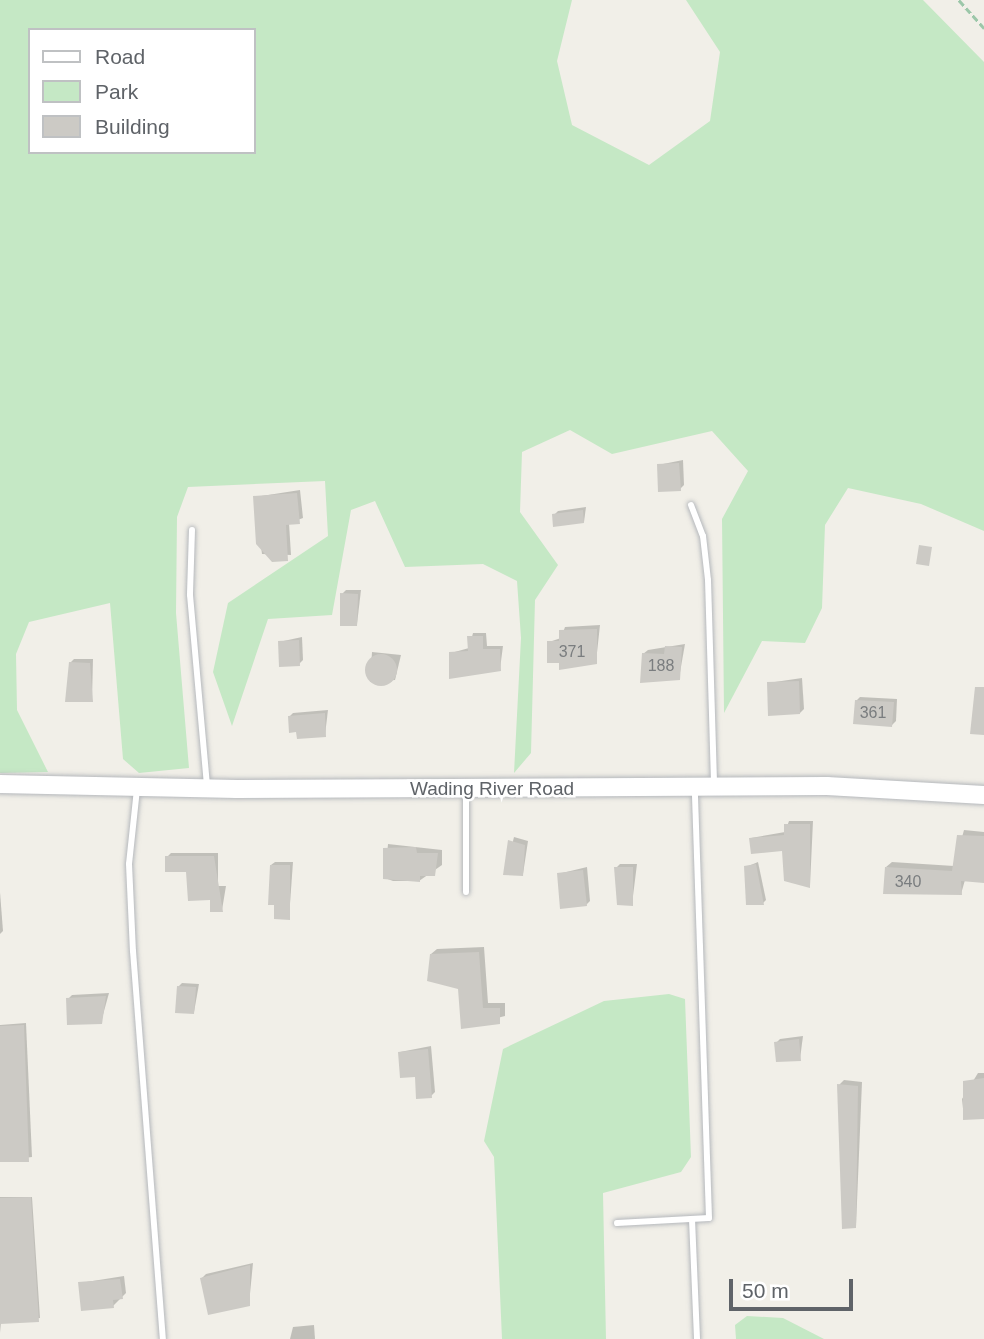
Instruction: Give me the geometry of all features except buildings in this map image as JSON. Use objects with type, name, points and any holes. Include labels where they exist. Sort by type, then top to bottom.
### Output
[{"type":"main road","name":"Wading River Road","points":[[0,783],[207,789],[695,790],[827,786],[984,795]]},
{"type":"lane","points":[[691,505],[703,536],[708,580],[714,789]]},
{"type":"lane","points":[[192,530],[190,595],[207,789]]},
{"type":"lane","points":[[137,787],[130,864],[133,951],[163,1339]]},
{"type":"lane","points":[[466,789],[466,892]]},
{"type":"lane","points":[[617,1223],[709,1218],[695,790]]},
{"type":"lane","points":[[692,1219],[697,1339]]},
{"type":"path","points":[[959,0],[984,28]]},
{"type":"green space","points":[[0,0],[572,0],[557,61],[572,125],[649,165],[710,121],[720,52],[686,0],[923,0],[984,62],[984,531],[921,504],[848,488],[825,525],[822,608],[805,643],[762,641],[724,713],[722,519],[748,471],[712,431],[612,454],[570,430],[522,452],[520,512],[558,565],[535,600],[531,753],[514,773],[521,638],[517,581],[483,564],[405,567],[375,501],[351,510],[332,615],[268,619],[232,726],[213,672],[228,603],[328,536],[325,481],[188,487],[177,517],[176,613],[189,768],[139,773],[123,759],[110,603],[29,622],[16,654],[17,710],[48,772],[0,773]]},
{"type":"green space","points":[[669,994],[685,999],[691,1157],[681,1172],[603,1193],[606,1339],[502,1339],[494,1157],[484,1141],[503,1049],[604,1001]]},
{"type":"green space","points":[[747,1316],[783,1318],[824,1339],[736,1339],[735,1325]]}]
